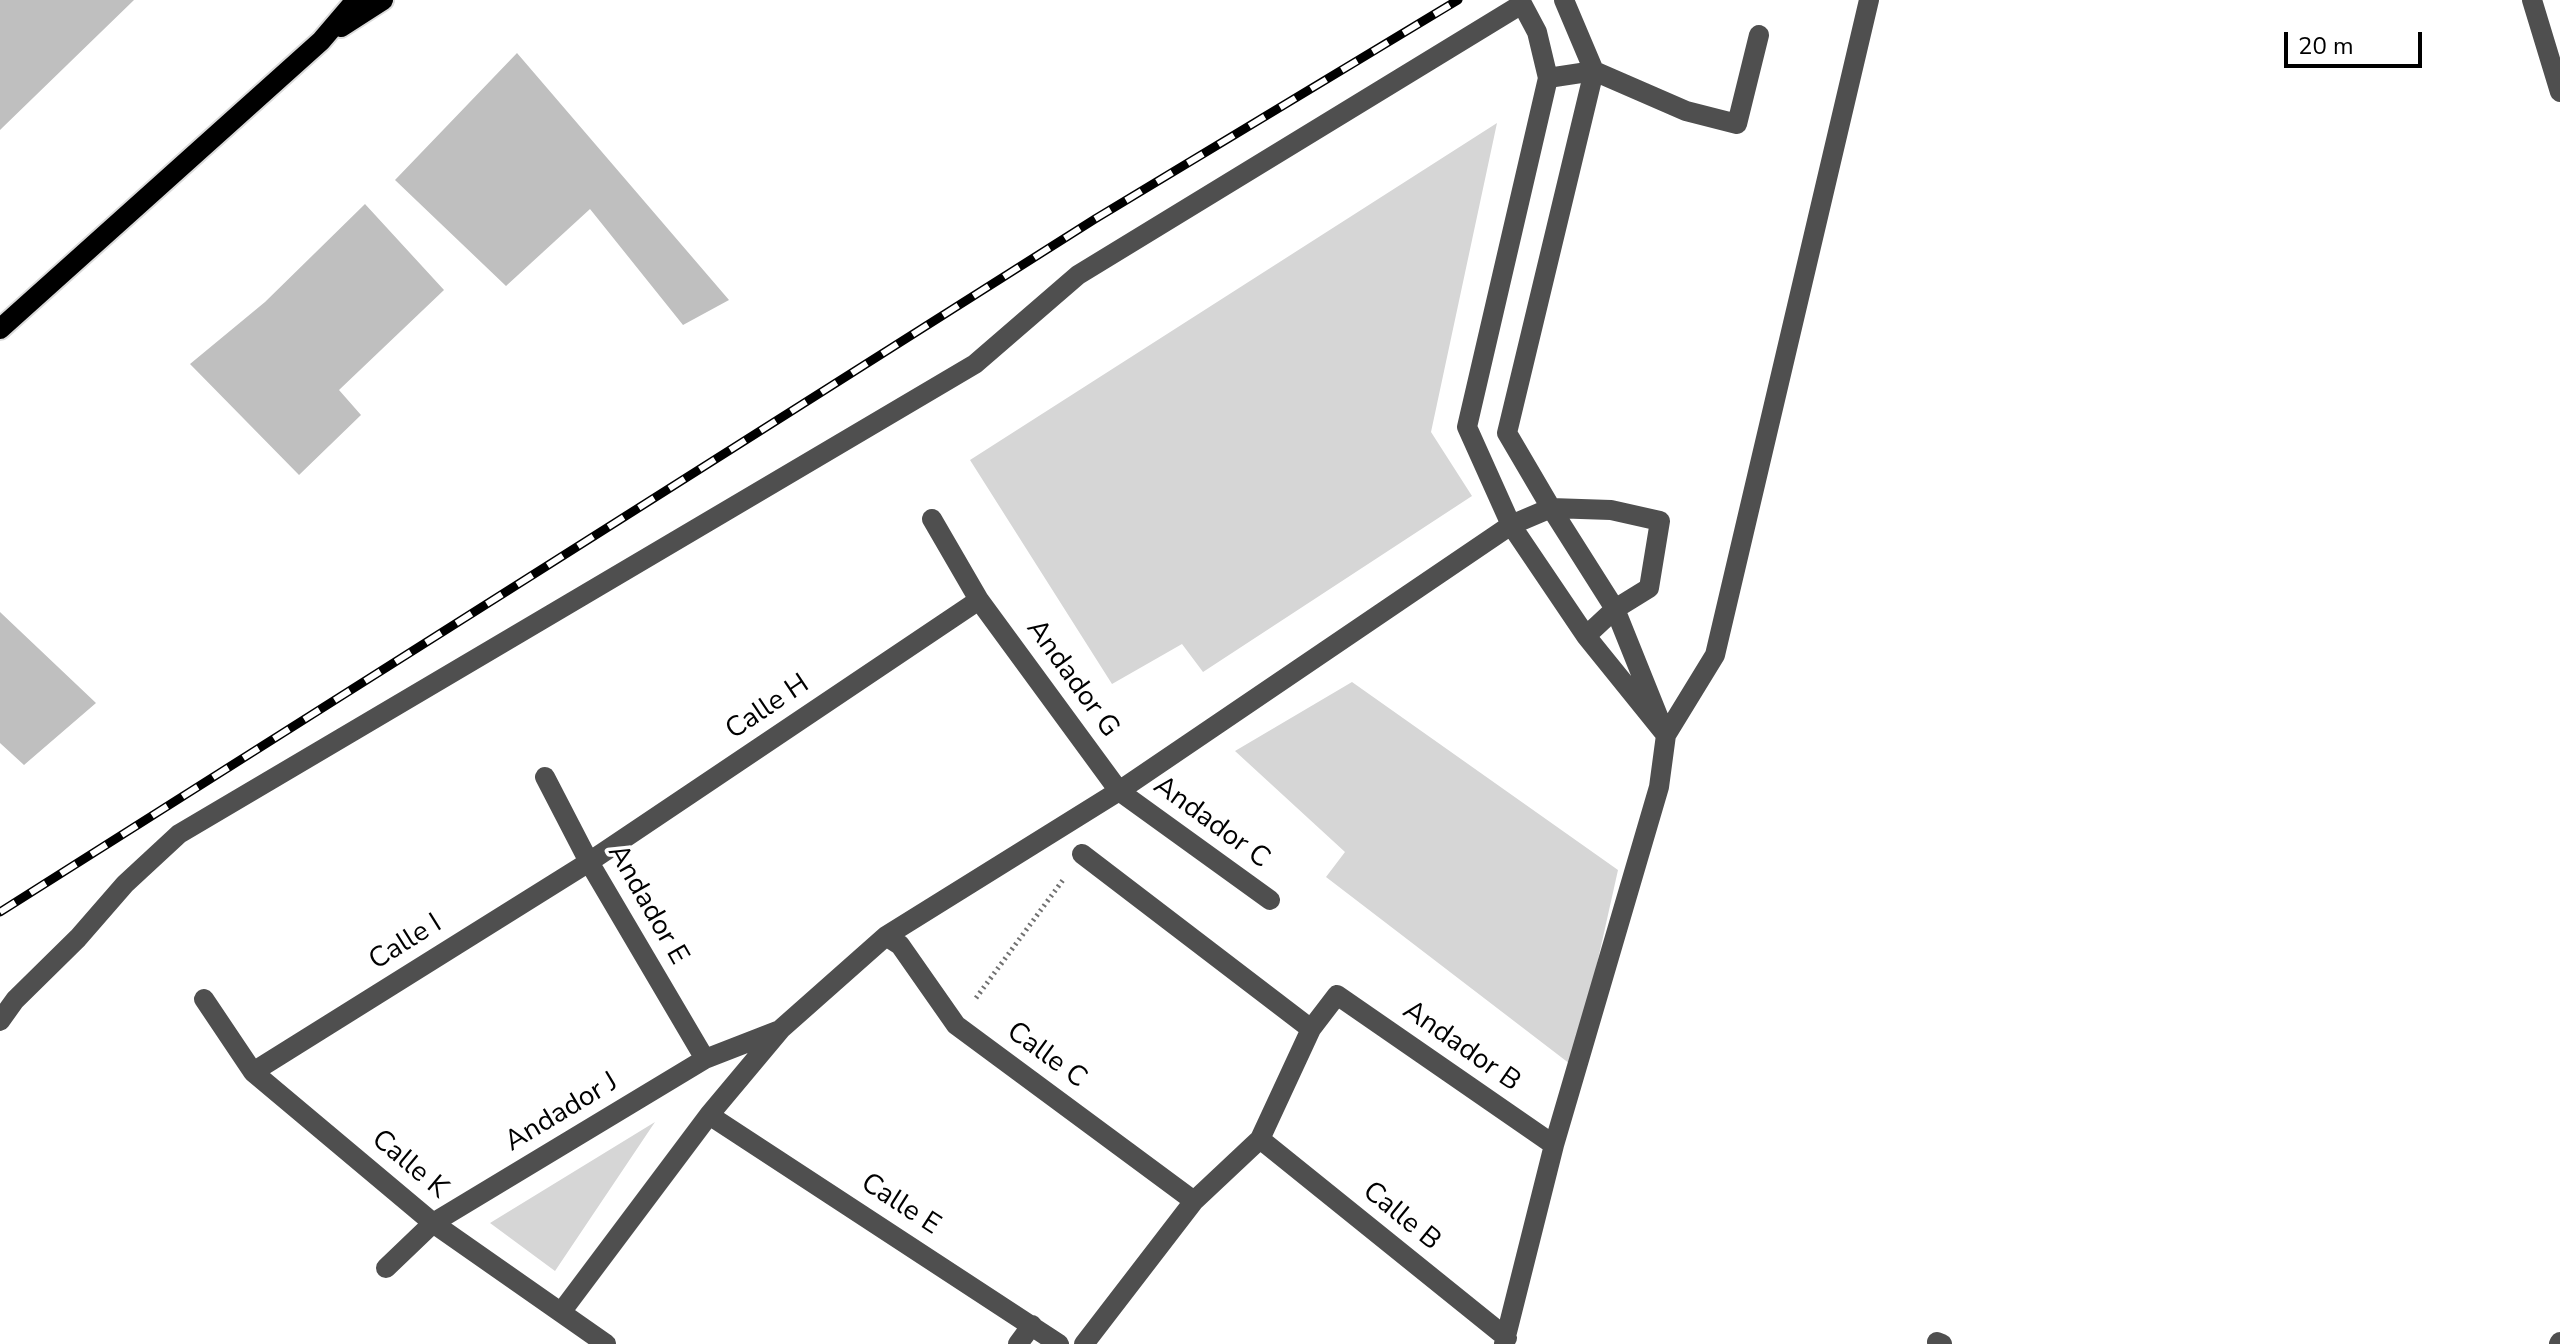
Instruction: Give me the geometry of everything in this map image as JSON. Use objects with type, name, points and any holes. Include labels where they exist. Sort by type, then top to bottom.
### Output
[{"type":"main road","points":[[0,329],[321,41],[356,0]]},
{"type":"main road","points":[[321,41],[383,0]]},
{"type":"street","points":[[1564,0],[1594,71],[1507,433],[1615,609],[1666,735]]},
{"type":"street","points":[[1505,1341],[1554,1145],[1659,787],[1666,735],[1715,655],[1869,0]]},
{"type":"street","points":[[2532,0],[2560,92]]},
{"type":"street","points":[[0,1021],[15,1000],[78,938],[125,884],[179,834],[975,364],[1078,275],[1521,2],[1537,32],[1548,78],[1467,427],[1511,525],[1586,636],[1666,735]]},
{"type":"street","points":[[1548,78],[1594,71],[1686,111],[1737,124],[1759,35]]},
{"type":"street","points":[[562,1311],[709,1115],[781,1029],[886,936],[1119,791],[1511,525],[1551,508],[1611,510],[1660,521],[1649,588],[1615,609],[1586,636]]},
{"type":"street","name":"Andador G","points":[[932,519],[979,600],[1119,791]]},
{"type":"street","name":"Calle H","points":[[589,862],[979,600]]},
{"type":"street","name":"Andador E","points":[[545,777],[589,862],[705,1059]]},
{"type":"street","name":"Andador C","points":[[1119,791],[1270,900]]},
{"type":"street","points":[[1082,854],[1311,1029],[1260,1139],[1194,1201],[1084,1344]]},
{"type":"street","name":"Calle I","points":[[253,1072],[589,862]]},
{"type":"street","name":"Calle C","points":[[886,936],[900,945],[956,1025],[1194,1201]]},
{"type":"street","name":"Andador B","points":[[1311,1029],[1337,995],[1554,1145]]},
{"type":"street","name":"Calle K","points":[[204,999],[253,1072],[433,1223],[606,1344]]},
{"type":"street","name":"Andador J","points":[[386,1268],[433,1223],[705,1059],[781,1029]]},
{"type":"street","name":"Calle E","points":[[709,1115],[1059,1344]]},
{"type":"street","name":"Calle B","points":[[1260,1139],[1505,1341]]},
{"type":"street","points":[[1018,1344],[1032,1325]]},
{"type":"path","points":[[956,1025],[1082,854]]},
{"type":"shaded area","points":[[1497,123],[1431,432],[1472,496],[1203,672],[1182,644],[1112,684],[970,460]]},
{"type":"shaded area","points":[[1352,682],[1618,870],[1574,1067],[1326,877],[1345,852],[1235,751]]},
{"type":"shaded area","points":[[655,1122],[555,1271],[490,1223]]},
{"type":"building","points":[[0,0],[134,0],[0,130]]},
{"type":"building","points":[[517,53],[729,300],[683,325],[590,209],[506,286],[395,180]]},
{"type":"building","points":[[365,204],[444,290],[339,390],[361,415],[299,475],[190,364],[265,302]]},
{"type":"building","points":[[0,612],[96,703],[24,765],[0,743]]},
{"type":"railway","points":[[0,912],[1095,219],[1458,0]]}]
